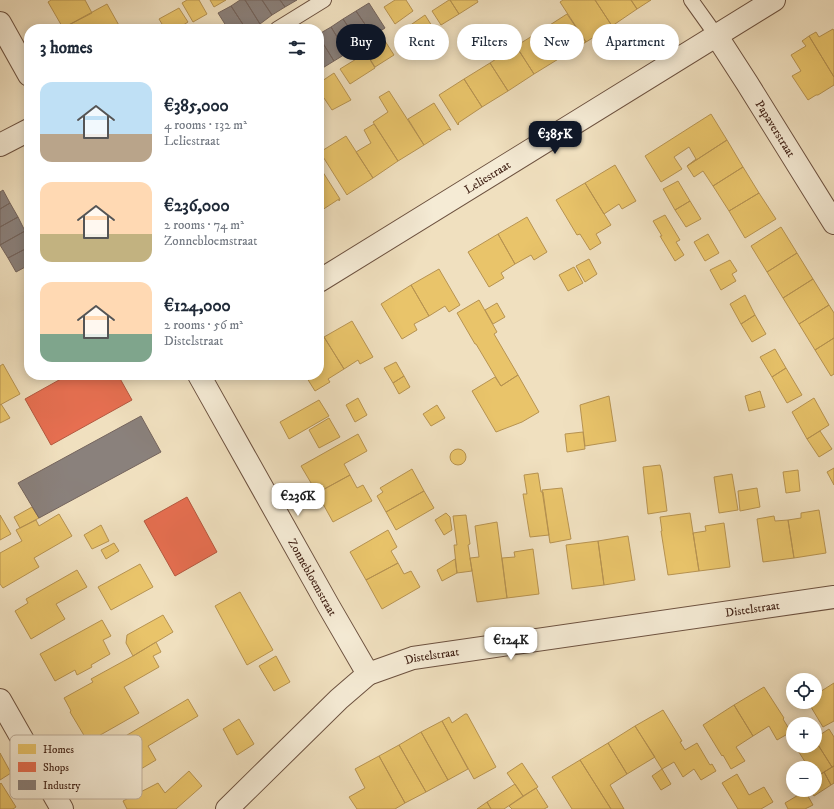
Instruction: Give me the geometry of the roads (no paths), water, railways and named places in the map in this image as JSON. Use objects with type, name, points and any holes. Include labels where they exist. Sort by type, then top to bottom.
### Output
[{"type":"street","name":"Leliestraat","points":[[324,278],[774,0]]},
{"type":"street","points":[[0,23],[24,66]]},
{"type":"street","name":"Papaverstraat","points":[[716,35],[748,82],[834,222]]},
{"type":"street","points":[[0,145],[24,133]]},
{"type":"street","name":"Zonnebloemstraat","points":[[202,380],[368,674]]},
{"type":"street","name":"Distelstraat","points":[[227,809],[339,699],[368,674],[413,658],[834,597]]},
{"type":"street","points":[[0,700],[20,735]]},
{"type":"street","points":[[56,799],[62,809]]},
{"type":"lane","points":[[285,24],[324,0]]},
{"type":"lane","points":[[691,0],[716,35]]}]
